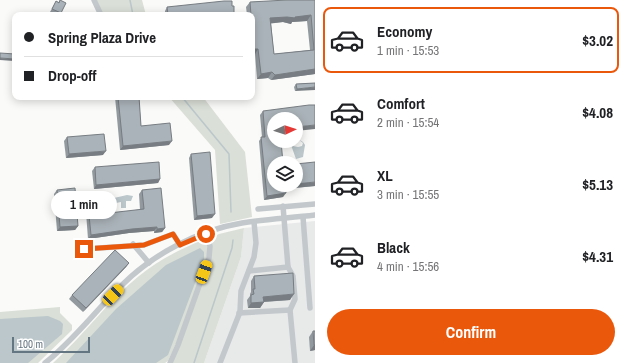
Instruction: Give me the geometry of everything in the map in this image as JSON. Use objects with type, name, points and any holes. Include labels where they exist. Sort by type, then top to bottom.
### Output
[{"type":"street","points":[[94,0],[100,12]]},
{"type":"street","points":[[258,209],[315,204]]},
{"type":"street","points":[[283,206],[288,267],[294,276],[296,299],[290,310],[295,363]]},
{"type":"street","points":[[46,363],[121,286],[149,263],[180,245],[206,234],[242,223],[315,215]]},
{"type":"street","points":[[303,216],[310,308]]},
{"type":"street","points":[[220,363],[239,313],[240,291],[254,257],[256,243],[254,222]]},
{"type":"street","points":[[84,249],[133,244],[144,245],[173,234],[180,245]]},
{"type":"street","points":[[170,363],[178,345],[209,258],[210,246],[206,234]]},
{"type":"street","points":[[133,244],[149,263]]},
{"type":"street","points":[[249,271],[288,267]]},
{"type":"street","points":[[239,313],[290,310]]},
{"type":"shaded area","points":[[96,0],[142,0],[145,12],[101,12]]},
{"type":"shaded area","points":[[172,100],[205,100],[245,152],[252,217],[220,224],[215,150]]},
{"type":"shaded area","points":[[303,142],[305,145],[303,157],[295,156],[292,148],[303,148]]},
{"type":"shaded area","points":[[127,195],[133,196],[131,201],[126,201],[126,208],[121,208],[121,202],[116,203],[114,198]]},
{"type":"shaded area","points":[[315,221],[315,363],[204,363],[241,257],[244,228]]},
{"type":"shaded area","points":[[244,228],[241,257],[204,363],[172,363],[210,260],[210,239],[219,234]]},
{"type":"shaded area","points":[[203,240],[207,242],[208,253],[180,335],[168,361],[165,363],[53,363],[75,342],[116,297],[139,276],[170,255]]},
{"type":"shaded area","points":[[200,248],[204,252],[204,259],[168,355],[156,363],[66,363],[116,309],[166,265]]},
{"type":"shaded area","points":[[60,307],[60,313],[72,325],[72,330],[38,363],[0,363],[0,312]]},
{"type":"shaded area","points":[[48,316],[60,321],[63,324],[62,334],[28,363],[0,363],[0,319]]},
{"type":"building","points":[[60,0],[66,3],[62,12],[52,9],[56,1],[59,3]]},
{"type":"building","points":[[315,0],[315,69],[275,75],[272,72],[261,74],[258,49],[255,49],[255,12],[251,12],[250,2]],"holes":[[[311,15],[314,50],[274,54],[270,18],[295,18]]]},
{"type":"building","points":[[232,1],[234,12],[168,12],[167,7]]},
{"type":"building","points":[[0,53],[12,54],[12,59],[0,58]]},
{"type":"building","points":[[315,83],[315,87],[297,89],[296,84]]},
{"type":"building","points":[[118,100],[139,100],[141,126],[170,123],[172,141],[123,146]]},
{"type":"building","points":[[315,105],[315,125],[303,126],[303,112],[267,112],[267,148],[282,148],[282,156],[267,156],[267,192],[286,193],[267,196],[261,137],[265,137],[263,111]]},
{"type":"building","points":[[104,134],[106,151],[69,154],[67,137]]},
{"type":"building","points":[[210,152],[215,214],[197,216],[191,154]]},
{"type":"building","points":[[159,162],[160,179],[96,185],[95,167]]},
{"type":"building","points":[[315,162],[315,182],[303,183],[303,163]]},
{"type":"building","points":[[75,188],[78,226],[60,227],[57,190]]},
{"type":"building","points":[[161,188],[165,228],[157,229],[157,227],[132,229],[91,235],[87,195],[107,193],[109,213],[144,209],[142,190]]},
{"type":"building","points":[[115,250],[129,263],[86,308],[72,295]]},
{"type":"building","points":[[293,273],[294,294],[263,297],[264,302],[251,303],[251,295],[254,294],[253,289],[255,289],[254,276]]},
{"type":"building","points":[[313,331],[315,331],[315,345],[314,345]]},
{"type":"waterway","points":[[130,0],[132,12]]},
{"type":"waterway","points":[[184,100],[229,154],[231,212]]},
{"type":"waterway","points":[[194,363],[232,248],[233,240]]},
{"type":"route","points":[[84,249],[133,244],[144,245],[173,234],[180,245],[206,234]]}]
